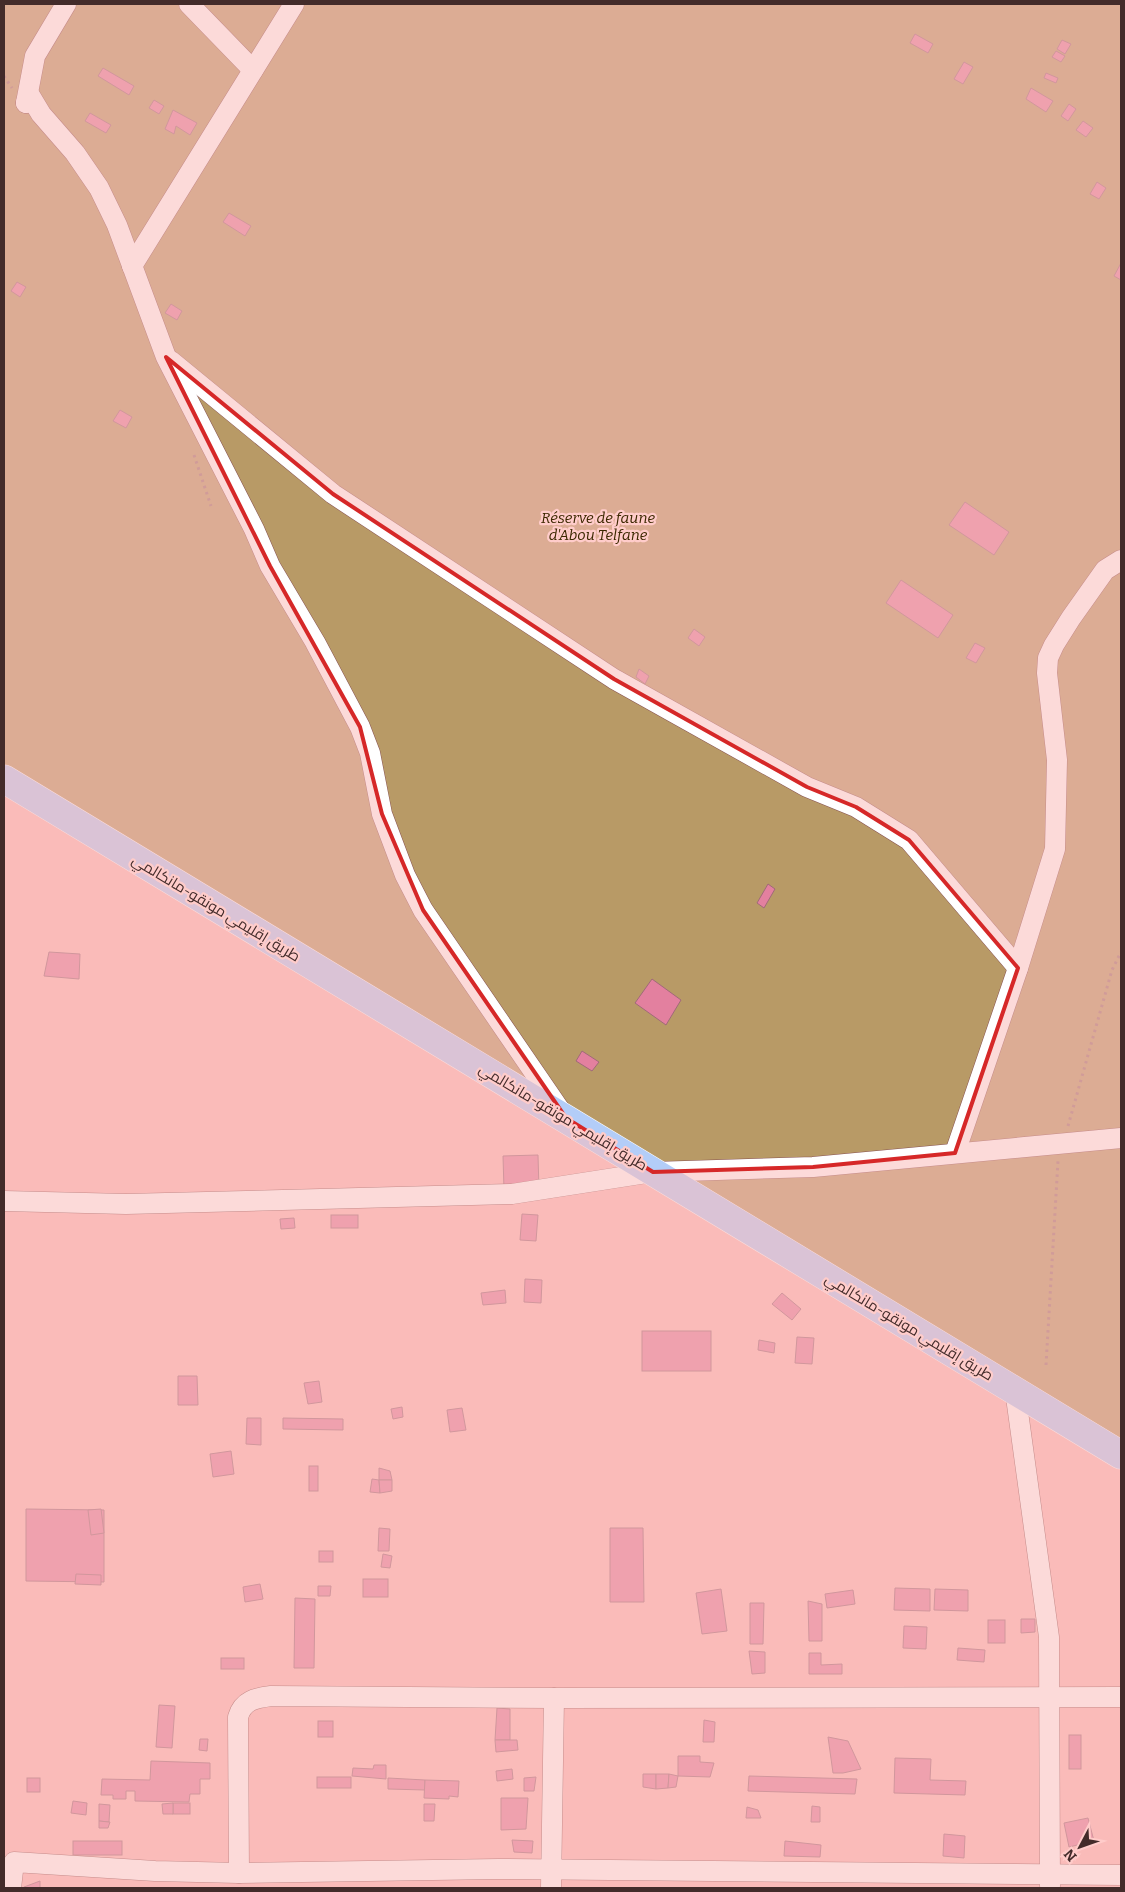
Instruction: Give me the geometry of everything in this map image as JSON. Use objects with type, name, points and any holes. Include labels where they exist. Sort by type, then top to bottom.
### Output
[{"type":"highway","name":"طريق إقليمي مونقو-مانكالمي","points":[[4,779],[1121,1455]]},
{"type":"street","points":[[66,4],[35,56],[26,103],[29,94],[41,114],[75,153],[99,188],[117,225],[166,357],[254,530],[270,566],[315,642],[360,727],[370,753],[382,814],[405,874],[423,910],[566,1118]]},
{"type":"street","points":[[189,4],[253,70]]},
{"type":"street","points":[[132,266],[294,4]]},
{"type":"street","points":[[166,357],[333,494],[614,679],[807,787],[856,807],[909,840],[1018,968]]},
{"type":"street","points":[[955,1153],[1018,968],[1055,849],[1056,760],[1048,658],[1071,618],[1105,570],[1121,560]]},
{"type":"street","points":[[4,1201],[126,1204],[512,1194],[653,1172],[813,1167],[1121,1138]]},
{"type":"street","points":[[1015,1390],[1049,1637],[1050,1881]]},
{"type":"street","points":[[239,1873],[238,1717],[242,1707],[252,1699],[271,1696],[554,1698],[1121,1697]]},
{"type":"street","points":[[551,1879],[554,1698]]},
{"type":"street","points":[[11,1888],[9,1855],[154,1871],[551,1879],[1050,1881],[1121,1875]]},
{"type":"highlighted area","points":[[166,357],[333,494],[614,679],[807,787],[856,807],[909,840],[1018,968],[955,1153],[813,1167],[653,1172],[566,1118],[423,910],[382,814],[360,727],[270,566]]},
{"type":"green space","name":"Réserve de faune d'Abou Telfane","points":[[4,4],[1121,4],[1121,1455],[4,779]]},
{"type":"building","points":[[915,34],[933,44],[928,53],[910,43]]},
{"type":"building","points":[[1062,40],[1071,44],[1065,54],[1057,49]]},
{"type":"building","points":[[1056,51],[1065,56],[1061,62],[1052,57]]},
{"type":"building","points":[[964,62],[973,67],[963,84],[954,79]]},
{"type":"building","points":[[103,68],[134,86],[129,95],[98,76]]},
{"type":"building","points":[[1046,73],[1058,78],[1056,83],[1044,78]]},
{"type":"building","points":[[1031,88],[1053,101],[1046,112],[1026,99]]},
{"type":"building","points":[[154,100],[164,106],[159,114],[149,108]]},
{"type":"building","points":[[1069,104],[1076,109],[1068,121],[1061,116]]},
{"type":"building","points":[[173,110],[197,123],[190,135],[176,126],[174,134],[165,129]]},
{"type":"building","points":[[90,113],[111,125],[106,133],[85,121]]},
{"type":"building","points":[[1083,121],[1093,128],[1086,137],[1076,130]]},
{"type":"building","points":[[1097,182],[1106,188],[1099,199],[1090,194]]},
{"type":"building","points":[[229,213],[251,226],[245,236],[223,222]]},
{"type":"building","points":[[1121,263],[1121,280],[1114,276]]},
{"type":"building","points":[[17,282],[26,287],[20,297],[11,291]]},
{"type":"building","points":[[171,304],[182,311],[177,320],[165,313]]},
{"type":"building","points":[[120,410],[132,417],[126,428],[113,421]]},
{"type":"building","points":[[965,502],[1009,532],[994,555],[949,525]]},
{"type":"building","points":[[901,580],[953,615],[938,638],[886,603]]},
{"type":"building","points":[[694,629],[705,637],[699,646],[688,638]]},
{"type":"building","points":[[975,643],[985,648],[976,663],[966,658]]},
{"type":"building","points":[[639,669],[649,676],[645,684],[636,677]]},
{"type":"building","points":[[768,884],[775,889],[764,908],[757,903]]},
{"type":"building","points":[[49,952],[80,954],[79,979],[44,976]]},
{"type":"building","points":[[652,979],[681,1000],[666,1025],[635,1003]]},
{"type":"building","points":[[582,1051],[599,1062],[592,1071],[576,1061]]},
{"type":"building","points":[[538,1155],[539,1190],[504,1190],[503,1156]]},
{"type":"building","points":[[522,1214],[538,1215],[536,1241],[520,1240]]},
{"type":"building","points":[[331,1215],[358,1215],[358,1228],[331,1228]]},
{"type":"building","points":[[294,1218],[295,1228],[281,1229],[280,1219]]},
{"type":"building","points":[[525,1279],[542,1280],[541,1303],[524,1302]]},
{"type":"building","points":[[505,1290],[506,1303],[483,1305],[481,1293]]},
{"type":"building","points":[[782,1293],[801,1309],[792,1320],[772,1304]]},
{"type":"building","points":[[642,1331],[711,1331],[711,1371],[642,1371]]},
{"type":"building","points":[[797,1337],[814,1338],[812,1364],[795,1363]]},
{"type":"building","points":[[759,1340],[775,1343],[774,1353],[758,1350]]},
{"type":"building","points":[[178,1376],[197,1376],[198,1405],[178,1405]]},
{"type":"building","points":[[319,1381],[322,1402],[308,1404],[304,1383]]},
{"type":"building","points":[[402,1407],[403,1417],[393,1419],[391,1409]]},
{"type":"building","points":[[462,1408],[466,1430],[450,1432],[447,1410]]},
{"type":"building","points":[[247,1418],[261,1418],[261,1445],[246,1444]]},
{"type":"building","points":[[283,1418],[343,1419],[343,1430],[283,1429]]},
{"type":"building","points":[[231,1451],[234,1474],[213,1477],[210,1454]]},
{"type":"building","points":[[309,1466],[318,1466],[318,1491],[309,1491]]},
{"type":"building","points":[[379,1468],[390,1471],[392,1480],[379,1480]]},
{"type":"building","points":[[372,1479],[379,1480],[380,1493],[370,1492]]},
{"type":"building","points":[[379,1480],[392,1480],[392,1491],[380,1493]]},
{"type":"building","points":[[26,1509],[104,1510],[104,1582],[26,1581]]},
{"type":"building","points":[[101,1509],[104,1533],[91,1535],[88,1510]]},
{"type":"building","points":[[379,1528],[390,1529],[389,1551],[378,1551]]},
{"type":"building","points":[[610,1528],[643,1528],[644,1602],[610,1602]]},
{"type":"building","points":[[319,1551],[333,1551],[333,1562],[319,1562]]},
{"type":"building","points":[[383,1554],[392,1556],[390,1568],[381,1567]]},
{"type":"building","points":[[76,1574],[101,1575],[101,1585],[75,1584]]},
{"type":"building","points":[[363,1579],[388,1579],[388,1597],[363,1597]]},
{"type":"building","points":[[260,1584],[263,1599],[245,1602],[243,1587]]},
{"type":"building","points":[[318,1586],[331,1586],[330,1596],[318,1596]]},
{"type":"building","points":[[895,1588],[930,1589],[930,1611],[894,1610]]},
{"type":"building","points":[[721,1589],[727,1631],[702,1634],[696,1593]]},
{"type":"building","points":[[935,1589],[968,1590],[968,1611],[934,1610]]},
{"type":"building","points":[[853,1590],[855,1604],[827,1608],[825,1594]]},
{"type":"building","points":[[295,1598],[315,1599],[314,1668],[294,1668]]},
{"type":"building","points":[[808,1601],[822,1604],[822,1641],[809,1641]]},
{"type":"building","points":[[750,1603],[764,1603],[763,1644],[750,1644]]},
{"type":"building","points":[[1021,1619],[1035,1619],[1035,1632],[1021,1633]]},
{"type":"building","points":[[988,1620],[1005,1620],[1005,1643],[988,1643]]},
{"type":"building","points":[[904,1626],[927,1627],[926,1649],[903,1648]]},
{"type":"building","points":[[958,1648],[985,1650],[984,1662],[957,1660]]},
{"type":"building","points":[[749,1651],[765,1652],[765,1673],[752,1674]]},
{"type":"building","points":[[809,1653],[821,1653],[821,1665],[842,1664],[842,1674],[809,1674]]},
{"type":"building","points":[[221,1658],[244,1658],[244,1669],[221,1669]]},
{"type":"building","points":[[159,1705],[175,1706],[172,1748],[156,1747]]},
{"type":"building","points":[[497,1708],[510,1709],[510,1740],[495,1740]]},
{"type":"building","points":[[704,1720],[715,1722],[714,1742],[703,1742]]},
{"type":"building","points":[[318,1721],[333,1721],[333,1737],[318,1737]]},
{"type":"building","points":[[1069,1735],[1081,1735],[1081,1769],[1069,1769]]},
{"type":"building","points":[[828,1737],[848,1741],[861,1769],[833,1773]]},
{"type":"building","points":[[200,1739],[208,1739],[207,1751],[199,1750]]},
{"type":"building","points":[[495,1740],[517,1740],[518,1750],[496,1752]]},
{"type":"building","points":[[678,1756],[700,1756],[700,1762],[714,1763],[710,1777],[678,1776]]},
{"type":"building","points":[[895,1758],[931,1759],[930,1780],[966,1781],[965,1795],[894,1793]]},
{"type":"building","points":[[151,1761],[210,1763],[210,1779],[200,1779],[200,1794],[190,1794],[189,1802],[135,1801],[135,1791],[126,1791],[126,1799],[113,1799],[113,1795],[101,1795],[102,1779],[150,1780]]},
{"type":"building","points":[[374,1765],[386,1765],[386,1779],[352,1776],[353,1768],[373,1769]]},
{"type":"building","points":[[512,1769],[513,1779],[497,1781],[496,1771]]},
{"type":"building","points":[[643,1774],[656,1774],[656,1789],[643,1787]]},
{"type":"building","points":[[656,1774],[669,1774],[668,1788],[656,1789]]},
{"type":"building","points":[[669,1774],[678,1776],[676,1787],[668,1788]]},
{"type":"building","points":[[749,1776],[857,1779],[855,1794],[748,1791]]},
{"type":"building","points":[[317,1777],[351,1777],[351,1788],[317,1788]]},
{"type":"building","points":[[536,1777],[534,1791],[524,1791],[524,1778]]},
{"type":"building","points":[[27,1778],[40,1778],[40,1792],[27,1792]]},
{"type":"building","points":[[388,1778],[425,1780],[425,1790],[388,1789]]},
{"type":"building","points":[[425,1780],[459,1781],[458,1797],[449,1796],[449,1799],[424,1798]]},
{"type":"building","points":[[501,1798],[528,1798],[526,1829],[501,1830]]},
{"type":"building","points":[[73,1801],[87,1803],[86,1815],[71,1813]]},
{"type":"building","points":[[173,1803],[190,1803],[190,1814],[173,1814]]},
{"type":"building","points":[[173,1803],[173,1814],[163,1814],[162,1804]]},
{"type":"building","points":[[99,1804],[110,1805],[109,1822],[99,1821]]},
{"type":"building","points":[[424,1804],[435,1804],[434,1821],[424,1821]]},
{"type":"building","points":[[812,1806],[820,1807],[820,1822],[811,1822]]},
{"type":"building","points":[[747,1807],[758,1810],[761,1818],[746,1818]]},
{"type":"building","points":[[1088,1818],[1094,1841],[1069,1847],[1064,1823]]},
{"type":"building","points":[[99,1821],[110,1822],[108,1828],[99,1828]]},
{"type":"building","points":[[944,1834],[965,1836],[964,1858],[943,1856]]},
{"type":"building","points":[[512,1840],[533,1841],[532,1853],[514,1852]]},
{"type":"building","points":[[73,1841],[122,1841],[122,1855],[73,1855]]},
{"type":"building","points":[[785,1841],[821,1845],[820,1857],[784,1856]]},
{"type":"building","points":[[40,1881],[40,1888],[24,1888],[24,1887]]}]
